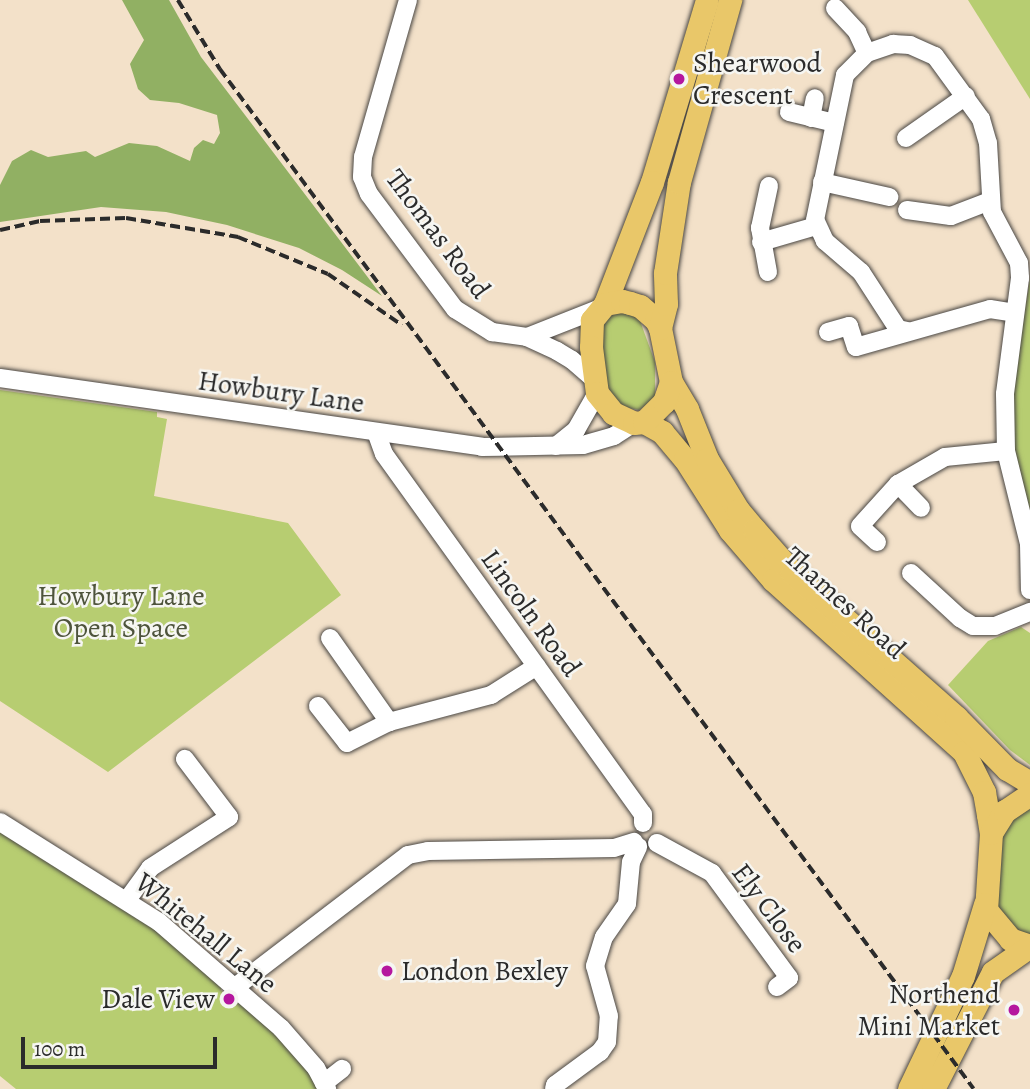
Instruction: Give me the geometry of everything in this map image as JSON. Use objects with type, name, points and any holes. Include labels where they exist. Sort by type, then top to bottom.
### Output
[{"type":"main road","points":[[596,387],[591,328],[652,182],[707,0]]},
{"type":"main road","name":"Thames Road","points":[[730,0],[680,182],[667,262],[666,304],[660,328],[671,382],[722,485],[738,510],[777,555],[956,717],[1007,769],[1030,783]]},
{"type":"main road","points":[[601,307],[622,300],[640,306],[660,328]]},
{"type":"main road","points":[[639,422],[664,402],[671,382]]},
{"type":"main road","name":"Thames Road","points":[[596,387],[613,413],[657,428],[674,445],[730,530],[773,580],[964,751],[984,792],[990,833],[985,904],[963,976],[909,1089]]},
{"type":"main road","points":[[990,833],[1005,811],[1030,794]]},
{"type":"main road","points":[[985,904],[992,919],[1010,939],[1030,946]]},
{"type":"main road","points":[[933,1089],[993,972],[1013,955],[1030,946]]},
{"type":"street","name":"Thomas Road","points":[[408,0],[363,157],[362,177],[369,194],[455,309],[492,332],[527,337],[572,360],[596,387]]},
{"type":"street","points":[[835,8],[857,32],[867,53]]},
{"type":"street","points":[[907,331],[898,329],[867,279],[825,241],[817,226],[816,207],[845,75],[867,53],[893,44],[910,45],[927,51],[941,62],[966,96],[985,131],[990,157],[990,201],[996,222],[1019,263],[1020,278],[1005,394],[1006,451],[1029,544],[1030,590]]},
{"type":"street","points":[[906,138],[966,96]]},
{"type":"street","points":[[811,118],[815,97]]},
{"type":"street","points":[[789,112],[835,123]]},
{"type":"street","points":[[822,182],[889,197]]},
{"type":"street","points":[[768,272],[760,228],[769,186]]},
{"type":"street","points":[[907,210],[951,216],[990,201]]},
{"type":"street","points":[[761,242],[817,226]]},
{"type":"street","name":"Thomas Road","points":[[527,337],[601,307]]},
{"type":"street","points":[[828,332],[849,326],[856,347],[990,309],[1015,313]]},
{"type":"street","name":"Howbury Lane","points":[[0,379],[482,447],[583,445],[614,436],[639,422]]},
{"type":"street","points":[[556,446],[576,430],[596,387]]},
{"type":"street","name":"Lincoln Road","points":[[376,432],[384,454],[643,814],[643,823],[651,824],[657,830],[657,843]]},
{"type":"street","points":[[877,541],[860,526],[898,484],[945,457],[1006,451]]},
{"type":"street","points":[[898,484],[921,508]]},
{"type":"street","points":[[911,573],[960,618],[973,626],[988,628],[1030,612]]},
{"type":"street","points":[[330,638],[389,722]]},
{"type":"street","points":[[318,706],[347,743],[389,722],[491,695],[537,666]]},
{"type":"street","points":[[127,900],[150,868],[229,817],[185,759]]},
{"type":"street","name":"Whitehall Lane","points":[[0,822],[159,922],[281,1028],[316,1068],[326,1086],[342,1069]]},
{"type":"street","points":[[554,1089],[555,1085],[600,1052],[607,1042],[609,1016],[595,966],[604,937],[627,904],[631,862],[636,844],[634,830],[643,823]]},
{"type":"street","points":[[234,988],[415,853],[614,848],[636,844],[650,848],[657,843]]},
{"type":"street","name":"Ely Close","points":[[657,843],[712,873],[789,978],[777,987]]},
{"type":"green space","points":[[122,0],[169,0],[201,57],[382,296],[342,270],[299,248],[227,225],[166,212],[101,207],[0,222],[0,185],[12,161],[31,150],[48,157],[86,151],[95,157],[129,143],[157,146],[190,161],[194,148],[203,140],[214,144],[220,133],[217,115],[179,103],[150,100],[138,89],[130,64],[144,40]]},
{"type":"green space","points":[[968,0],[1030,0],[1030,99]]},
{"type":"green space","points":[[1030,278],[1030,515],[1015,452],[1012,389]]},
{"type":"green space","points":[[619,310],[639,318],[655,362],[655,399],[639,410],[623,407],[610,394],[606,379],[600,327],[609,314]]},
{"type":"green space","name":"Howbury Lane Open Space","points":[[0,390],[157,412],[157,417],[167,419],[154,496],[288,523],[341,595],[108,772],[0,701]]},
{"type":"green space","points":[[1021,627],[1030,633],[1030,765],[1010,750],[948,685],[988,641]]},
{"type":"green space","points":[[1030,802],[1030,938],[1017,933],[997,910],[1001,835],[1005,825]]},
{"type":"green space","points":[[0,830],[128,908],[184,951],[221,986],[227,996],[232,995],[305,1061],[321,1089],[16,1089],[0,1076]]},
{"type":"railway","points":[[178,0],[220,69],[974,1089]]},
{"type":"railway","points":[[0,230],[40,221],[126,218],[238,237],[328,274],[402,325]]},
{"type":"place","name":"Shearwood Crescent","points":[[679,79]]},
{"type":"place","name":"London Bexley","points":[[387,971]]},
{"type":"place","name":"Dale View","points":[[229,999]]},
{"type":"place","name":"Northend Mini Market","points":[[1014,1010]]}]
